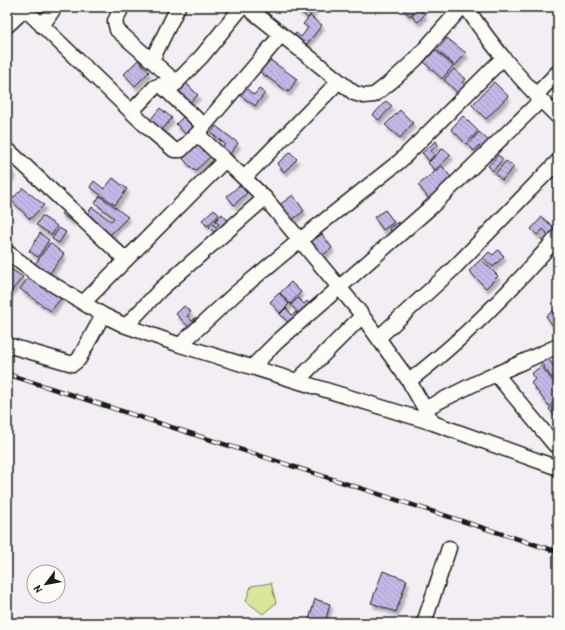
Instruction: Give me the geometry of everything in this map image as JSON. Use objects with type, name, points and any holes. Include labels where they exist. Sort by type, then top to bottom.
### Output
[{"type":"street","points":[[42,26],[55,7]]},
{"type":"street","points":[[122,7],[115,21],[117,30],[152,60],[173,87],[201,130],[225,160],[265,198],[339,287],[409,381],[433,422]]},
{"type":"street","points":[[152,60],[178,7]]},
{"type":"street","points":[[173,87],[202,56],[242,7]]},
{"type":"street","points":[[247,7],[339,81],[354,92],[364,96],[374,95],[415,60],[462,7]]},
{"type":"street","points":[[466,7],[484,34],[503,58],[538,98],[558,117]]},
{"type":"street","points":[[7,26],[24,8],[131,112],[174,150],[181,150],[201,130],[280,35]]},
{"type":"street","points":[[180,345],[236,293],[400,161],[503,58]]},
{"type":"street","points":[[252,367],[277,342],[430,207],[538,98],[558,72]]},
{"type":"street","points":[[244,178],[339,81]]},
{"type":"street","points":[[131,112],[158,85],[173,87]]},
{"type":"street","points":[[8,151],[125,259]]},
{"type":"street","points":[[83,303],[125,259],[225,160]]},
{"type":"street","points":[[378,338],[452,270],[558,161]]},
{"type":"street","points":[[126,326],[161,289],[265,198]]},
{"type":"street","points":[[409,381],[445,354],[462,338],[558,236]]},
{"type":"street","points":[[7,252],[36,274],[103,315],[126,326],[180,345],[433,422],[558,468]]},
{"type":"street","points":[[7,345],[73,364],[79,359],[103,315]]},
{"type":"street","points":[[297,381],[362,316]]},
{"type":"street","points":[[426,408],[558,346]]},
{"type":"street","points":[[496,374],[556,442],[536,461]]},
{"type":"street","points":[[424,623],[449,548]]},
{"type":"green space","points":[[271,583],[276,603],[263,614],[246,601],[251,586]]},
{"type":"building","points":[[406,7],[417,7],[425,14],[418,22],[412,17],[415,13],[414,11],[410,16],[403,10]]},
{"type":"building","points":[[296,8],[315,8],[308,18]]},
{"type":"building","points":[[310,16],[322,25],[303,49],[291,39],[296,33],[301,37],[308,28],[303,24]]},
{"type":"building","points":[[447,38],[466,53],[455,66],[437,50]]},
{"type":"building","points":[[435,50],[453,66],[442,79],[424,62]]},
{"type":"building","points":[[269,59],[297,79],[288,92],[260,72]]},
{"type":"building","points":[[138,60],[149,72],[135,86],[124,74]]},
{"type":"building","points":[[454,69],[466,79],[462,82],[467,86],[460,95],[444,80]]},
{"type":"building","points":[[185,82],[198,95],[187,105],[175,92]]},
{"type":"building","points":[[494,82],[508,96],[486,119],[472,105]]},
{"type":"building","points":[[246,88],[254,95],[259,89],[265,93],[255,106],[240,95]]},
{"type":"building","points":[[386,101],[392,106],[379,120],[373,115]]},
{"type":"building","points":[[160,108],[172,118],[162,130],[150,120]]},
{"type":"building","points":[[400,110],[413,123],[400,138],[385,125]]},
{"type":"building","points":[[185,115],[198,128],[188,137],[176,124]]},
{"type":"building","points":[[463,116],[478,131],[466,144],[451,129]]},
{"type":"building","points":[[216,126],[238,143],[227,158],[219,152],[225,144],[211,133]]},
{"type":"building","points":[[479,132],[492,144],[485,152],[479,146],[474,151],[468,145]]},
{"type":"building","points":[[436,141],[438,145],[431,151],[434,155],[429,161],[422,153]]},
{"type":"building","points":[[198,144],[210,157],[195,171],[183,159]]},
{"type":"building","points":[[443,148],[451,155],[435,170],[428,163]]},
{"type":"building","points":[[290,152],[297,159],[284,172],[277,164]]},
{"type":"building","points":[[498,155],[503,159],[493,171],[488,166]]},
{"type":"building","points":[[506,161],[514,167],[502,180],[495,174]]},
{"type":"building","points":[[7,165],[13,173],[7,180]]},
{"type":"building","points":[[442,166],[453,180],[429,199],[418,185]]},
{"type":"building","points":[[113,178],[127,189],[115,205],[90,187],[94,181],[104,189]]},
{"type":"building","points":[[240,185],[247,193],[234,205],[227,196]]},
{"type":"building","points":[[23,188],[44,205],[30,219],[11,200]]},
{"type":"building","points":[[293,195],[304,211],[289,222],[278,206]]},
{"type":"building","points":[[100,196],[128,217],[110,235],[88,213],[92,207],[111,221],[114,218],[95,203]]},
{"type":"building","points":[[66,208],[77,216],[73,222],[61,214]]},
{"type":"building","points":[[214,209],[219,215],[207,226],[202,220]]},
{"type":"building","points":[[385,210],[394,222],[383,230],[374,217]]},
{"type":"building","points":[[222,214],[230,223],[217,235],[209,227],[212,223],[216,227],[219,224],[215,221]]},
{"type":"building","points":[[42,216],[57,226],[52,235],[36,225]]},
{"type":"building","points":[[542,217],[558,231],[546,244],[541,239],[547,233],[543,229],[537,235],[531,229]]},
{"type":"building","points":[[398,222],[403,230],[394,236],[389,228]]},
{"type":"building","points":[[59,228],[66,232],[59,243],[52,239]]},
{"type":"building","points":[[40,233],[49,240],[38,257],[29,251]]},
{"type":"building","points":[[322,234],[332,248],[319,258],[308,244]]},
{"type":"building","points":[[50,243],[64,254],[47,277],[33,267]]},
{"type":"building","points":[[498,250],[504,256],[493,267],[483,258],[489,252],[493,255]]},
{"type":"building","points":[[481,259],[498,276],[486,288],[469,271]]},
{"type":"building","points":[[7,266],[23,277],[7,296]]},
{"type":"building","points":[[30,275],[62,297],[51,311],[20,289]]},
{"type":"building","points":[[291,282],[301,292],[290,304],[280,293]]},
{"type":"building","points":[[279,293],[289,304],[280,313],[270,302]]},
{"type":"building","points":[[298,298],[304,304],[307,301],[312,307],[302,317],[291,305]]},
{"type":"building","points":[[184,306],[191,312],[187,316],[192,321],[196,317],[199,321],[191,329],[176,314]]},
{"type":"building","points":[[286,308],[292,315],[296,312],[301,318],[292,326],[280,314]]},
{"type":"building","points":[[558,308],[557,317],[558,333],[546,316]]},
{"type":"building","points":[[548,358],[558,372],[558,374],[552,378],[541,363]]},
{"type":"building","points":[[541,366],[558,388],[558,398],[549,406],[531,383],[535,379],[531,374]]},
{"type":"building","points":[[558,401],[558,420],[549,409]]},
{"type":"building","points":[[383,571],[407,580],[396,612],[371,603]]},
{"type":"building","points":[[315,599],[330,604],[325,623],[308,623]]},
{"type":"railway","points":[[7,374],[558,552]]}]
